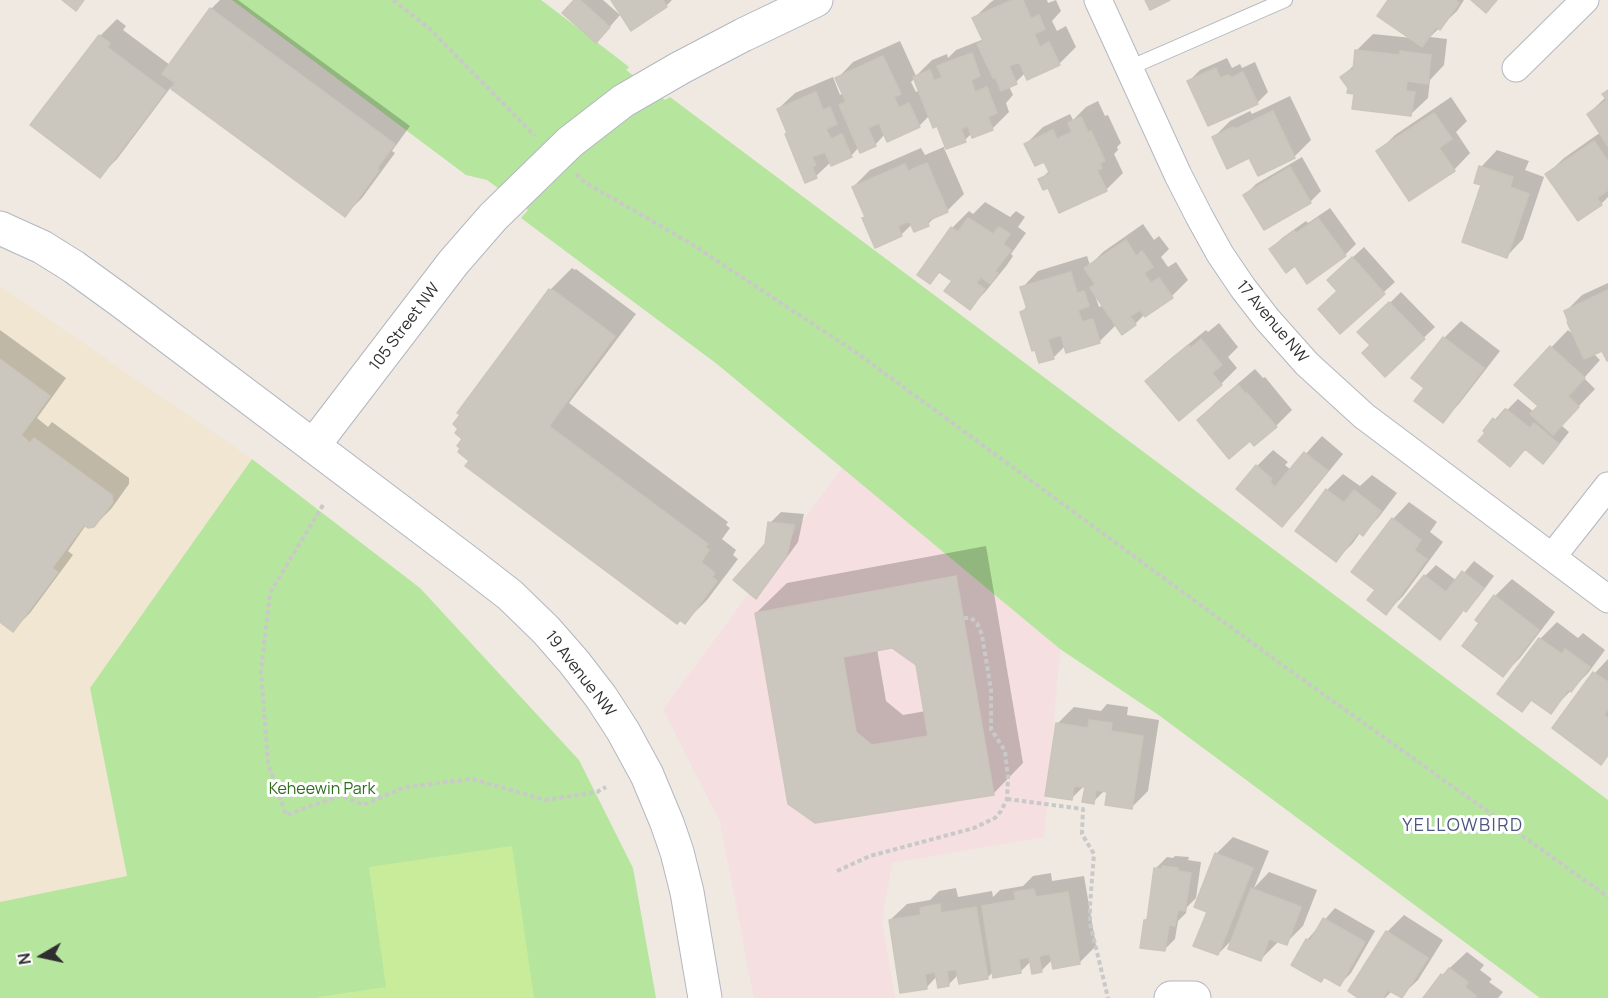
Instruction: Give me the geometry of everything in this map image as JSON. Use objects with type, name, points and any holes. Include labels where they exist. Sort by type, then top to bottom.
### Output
[{"type":"street","name":"17 Avenue NW","points":[[1098,0],[1178,175],[1220,255],[1267,319],[1307,364],[1364,416],[1608,599]]},
{"type":"street","points":[[1516,68],[1585,0]]},
{"type":"street","name":"105 Street NW","points":[[313,446],[453,263],[493,217],[570,142],[623,101],[743,34],[810,1]]},
{"type":"street","points":[[0,228],[42,248],[74,267],[313,446]]},
{"type":"street","name":"19 Avenue NW","points":[[313,446],[510,595],[546,630],[601,697],[623,731],[647,776],[667,823],[687,892],[705,998]]},
{"type":"street","points":[[1552,557],[1608,486]]},
{"type":"street","points":[[1171,998],[1194,998]]},
{"type":"lane","points":[[1129,68],[1285,0]]},
{"type":"path","points":[[393,0],[428,27],[555,156],[586,183],[690,243],[857,353],[1281,664],[1608,897]]},
{"type":"path","points":[[323,505],[270,593],[267,615],[261,672],[268,763],[286,815],[342,795],[363,805],[405,787],[472,779],[545,800],[597,792],[606,787]]},
{"type":"path","points":[[837,871],[870,856],[974,828],[995,818],[1007,799],[1008,777],[1005,751],[991,729],[991,690],[982,635],[971,618],[959,618]]},
{"type":"path","points":[[1007,799],[1083,809],[1082,834],[1094,854],[1089,905],[1090,923],[1108,998]]},
{"type":"shaded area","points":[[0,286],[252,459],[90,688],[127,877],[0,902]]},
{"type":"shaded area","points":[[843,467],[1060,649],[1044,837],[892,863],[882,921],[895,998],[754,998],[720,822],[663,709]]},
{"type":"green space","points":[[232,0],[541,0],[629,67],[626,70],[665,100],[670,97],[1608,800],[1608,998],[1540,998],[1160,716],[1060,649],[717,364],[521,218],[528,210],[487,180],[466,175]]},
{"type":"green space","name":"Keheewin Park","points":[[252,459],[420,588],[579,760],[633,868],[656,998],[0,998],[0,902],[127,876],[90,688]]},
{"type":"green space","points":[[512,846],[534,998],[318,997],[386,987],[369,867]]},
{"type":"building","points":[[62,0],[84,0],[76,11]]},
{"type":"building","points":[[574,0],[580,0],[610,27],[596,43],[562,13]]},
{"type":"building","points":[[611,0],[663,0],[667,7],[631,31]]},
{"type":"building","points":[[1012,0],[1023,0],[1031,19],[1039,15],[1045,29],[1034,34],[1040,47],[1049,42],[1060,65],[1027,80],[1019,62],[1009,66],[1017,84],[1001,91],[977,44],[983,41],[972,18]]},
{"type":"building","points":[[1145,0],[1170,0],[1150,10]]},
{"type":"building","points":[[1388,0],[1455,0],[1459,3],[1440,30],[1436,27],[1422,47],[1377,16]]},
{"type":"building","points":[[1471,0],[1497,0],[1486,13]]},
{"type":"building","points":[[210,8],[395,144],[345,217],[171,89],[175,83],[162,74]]},
{"type":"building","points":[[99,35],[110,43],[107,47],[166,91],[100,178],[30,125]]},
{"type":"building","points":[[1355,50],[1400,55],[1400,51],[1431,55],[1428,84],[1407,81],[1406,91],[1415,92],[1411,116],[1352,109],[1354,94],[1347,93],[1348,88],[1340,77],[1353,70]]},
{"type":"building","points":[[972,53],[980,76],[971,80],[975,92],[987,87],[997,113],[988,117],[993,130],[972,138],[968,126],[961,129],[966,142],[946,149],[937,126],[933,128],[913,77],[930,70],[934,81],[942,77],[937,66]]},
{"type":"building","points":[[883,56],[901,94],[894,97],[899,108],[909,103],[920,127],[887,142],[879,123],[868,128],[876,146],[860,153],[839,105],[846,102],[835,78]]},
{"type":"building","points":[[1216,68],[1220,78],[1229,75],[1231,78],[1243,72],[1258,104],[1208,126],[1187,81]]},
{"type":"building","points":[[1608,90],[1608,146],[1587,114],[1607,100],[1602,94]]},
{"type":"building","points":[[816,92],[823,110],[830,107],[837,124],[826,129],[831,139],[842,134],[852,157],[831,166],[825,152],[812,157],[816,165],[812,167],[817,178],[805,183],[777,109]]},
{"type":"building","points":[[1273,111],[1295,158],[1258,176],[1249,158],[1227,169],[1212,137]]},
{"type":"building","points":[[1434,113],[1452,139],[1439,148],[1455,171],[1409,201],[1376,151]]},
{"type":"building","points":[[1081,117],[1088,132],[1091,131],[1105,161],[1100,163],[1102,168],[1097,170],[1107,191],[1059,213],[1048,188],[1043,190],[1038,179],[1050,174],[1044,162],[1035,166],[1024,144],[1053,130],[1057,139],[1072,132],[1068,123]]},
{"type":"building","points":[[1594,141],[1608,161],[1608,190],[1597,198],[1602,205],[1578,221],[1545,174]]},
{"type":"building","points":[[927,163],[948,212],[927,221],[929,226],[914,232],[909,221],[898,226],[902,236],[875,248],[852,187],[905,164],[908,171]]},
{"type":"building","points":[[1479,166],[1513,177],[1510,187],[1529,194],[1507,258],[1462,242],[1481,185],[1474,183]]},
{"type":"building","points":[[1290,167],[1311,203],[1264,230],[1243,195]]},
{"type":"building","points":[[968,218],[993,234],[999,227],[1010,234],[1003,244],[1011,250],[995,271],[998,273],[990,284],[981,277],[976,283],[985,289],[970,310],[944,291],[952,281],[939,272],[930,284],[917,275],[951,227],[958,232]]},
{"type":"building","points":[[1318,218],[1346,256],[1307,284],[1295,266],[1286,273],[1269,249],[1294,231],[1296,233]]},
{"type":"building","points":[[1126,240],[1136,256],[1142,251],[1153,267],[1144,273],[1151,283],[1159,278],[1173,298],[1145,317],[1140,310],[1130,316],[1136,325],[1122,335],[1090,288],[1095,284],[1084,268]]},
{"type":"building","points":[[1352,257],[1385,294],[1340,334],[1318,309],[1337,291],[1327,280]]},
{"type":"building","points":[[1071,272],[1077,293],[1084,291],[1089,306],[1078,310],[1082,322],[1093,319],[1100,343],[1066,353],[1061,335],[1048,339],[1054,359],[1039,363],[1035,350],[1032,351],[1020,312],[1027,309],[1020,287]]},
{"type":"building","points":[[549,289],[615,336],[549,426],[708,544],[705,547],[709,550],[701,562],[715,573],[712,577],[717,581],[685,624],[680,620],[677,624],[465,466],[469,461],[458,452],[460,448],[457,446],[462,439],[455,433],[458,429],[453,424],[460,415],[457,413]]},
{"type":"building","points":[[1608,290],[1608,361],[1602,351],[1584,359],[1564,311]]},
{"type":"building","points":[[1389,302],[1425,339],[1385,377],[1362,353],[1370,345],[1357,332]]},
{"type":"building","points":[[1443,337],[1484,368],[1443,423],[1414,401],[1424,388],[1411,378]]},
{"type":"building","points":[[1201,339],[1222,365],[1212,373],[1222,385],[1179,421],[1145,381],[1188,345],[1191,348]]},
{"type":"building","points":[[1550,346],[1585,378],[1568,396],[1579,407],[1553,435],[1530,414],[1538,406],[1514,385]]},
{"type":"building","points":[[0,359],[50,396],[21,435],[30,443],[34,438],[112,495],[113,502],[94,527],[88,528],[84,525],[52,568],[58,572],[13,632],[0,622]]},
{"type":"building","points":[[1238,385],[1277,427],[1254,446],[1250,441],[1229,459],[1197,420]]},
{"type":"building","points":[[1506,409],[1530,428],[1534,423],[1559,444],[1543,464],[1525,449],[1510,467],[1478,441],[1493,418],[1496,421]]},
{"type":"building","points":[[1304,452],[1328,471],[1282,527],[1236,489],[1256,465],[1272,479],[1270,482],[1275,487]]},
{"type":"building","points":[[1326,489],[1344,503],[1354,490],[1381,511],[1363,536],[1358,532],[1336,562],[1295,531]]},
{"type":"building","points":[[1392,518],[1421,540],[1414,550],[1427,559],[1386,615],[1367,600],[1375,590],[1351,572]]},
{"type":"building","points":[[768,522],[794,525],[787,555],[756,599],[733,580],[765,544]]},
{"type":"building","points":[[1462,571],[1484,588],[1466,612],[1463,610],[1440,640],[1398,607],[1424,575],[1446,592]]},
{"type":"building","points":[[956,576],[994,795],[815,823],[788,804],[755,613]],"holes":[[[892,648],[916,665],[928,736],[872,745],[856,732],[843,657]]]},
{"type":"building","points":[[1494,595],[1539,630],[1503,677],[1462,646],[1479,623],[1475,620]]},
{"type":"building","points":[[1539,638],[1562,654],[1565,649],[1590,667],[1571,692],[1568,690],[1551,714],[1531,700],[1522,712],[1497,694]]},
{"type":"building","points":[[1593,672],[1608,682],[1608,709],[1604,715],[1608,718],[1608,755],[1601,765],[1552,728]]},
{"type":"building","points":[[1089,720],[1112,723],[1111,731],[1143,736],[1132,809],[1105,805],[1107,792],[1096,790],[1094,804],[1082,802],[1085,787],[1074,786],[1072,800],[1045,796],[1056,723],[1088,728]]},
{"type":"building","points":[[1215,853],[1253,868],[1218,955],[1193,946],[1207,912],[1194,907]]},
{"type":"building","points":[[1162,866],[1178,868],[1178,871],[1191,873],[1185,911],[1178,910],[1175,926],[1169,925],[1165,951],[1140,948],[1144,920],[1147,920],[1154,868],[1162,869]]},
{"type":"building","points":[[1251,888],[1301,907],[1287,945],[1269,939],[1261,961],[1228,949]]},
{"type":"building","points":[[1034,889],[1036,897],[1068,892],[1080,964],[1053,969],[1050,954],[1039,956],[1042,972],[1032,974],[1029,957],[1019,959],[1021,973],[993,978],[982,906],[1016,900],[1014,892]]},
{"type":"building","points":[[940,904],[941,913],[976,907],[988,979],[959,984],[956,969],[947,971],[949,986],[938,988],[935,972],[925,974],[927,989],[900,993],[889,920],[921,915],[920,908]]},
{"type":"building","points":[[1323,918],[1365,942],[1340,986],[1324,977],[1321,982],[1291,965],[1306,939],[1310,941]]},
{"type":"building","points":[[1386,931],[1428,958],[1402,998],[1388,990],[1383,998],[1358,998],[1348,991]]},
{"type":"building","points":[[1449,968],[1468,982],[1465,987],[1476,996],[1474,998],[1423,998],[1441,974],[1443,976]]},
{"type":"district","name":"YELLOWBIRD","points":[[1463,826]]}]
